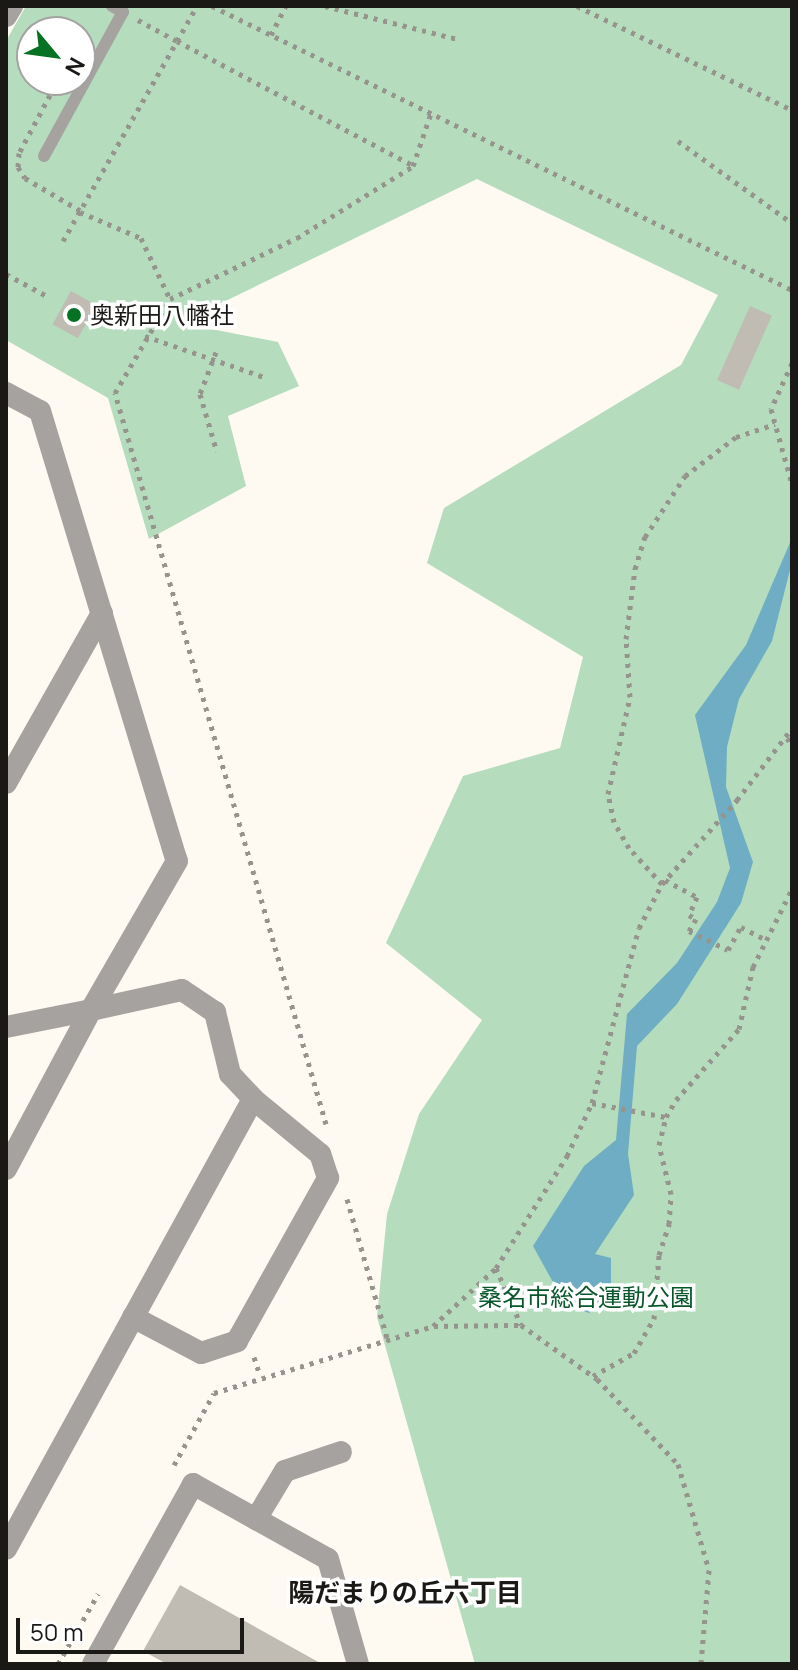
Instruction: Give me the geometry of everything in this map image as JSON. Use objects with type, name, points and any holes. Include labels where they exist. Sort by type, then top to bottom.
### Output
[{"type":"street","points":[[6,16],[12,6]]},
{"type":"street","points":[[6,1169],[91,1010],[177,861],[40,411],[9,402]]},
{"type":"street","points":[[6,783],[102,613]]},
{"type":"street","points":[[6,1027],[182,990],[215,1012],[230,1074],[253,1099],[320,1154],[328,1178],[237,1341],[201,1353],[133,1317]]},
{"type":"street","points":[[6,1549],[253,1099]]},
{"type":"street","points":[[256,1519],[285,1471],[341,1452]]},
{"type":"street","points":[[93,1664],[193,1484],[328,1559],[358,1664]]},
{"type":"lane","points":[[44,156],[118,9]]},
{"type":"path","points":[[63,241],[197,6]]},
{"type":"path","points":[[212,6],[792,290]]},
{"type":"path","points":[[271,35],[286,6]]},
{"type":"path","points":[[325,6],[457,39]]},
{"type":"path","points":[[577,6],[792,110]]},
{"type":"path","points":[[118,9],[413,166]]},
{"type":"path","points":[[326,1127],[115,393],[145,336],[170,299],[297,238],[413,166],[431,113]]},
{"type":"path","points":[[678,141],[792,223]]},
{"type":"path","points":[[79,212],[141,238],[170,299]]},
{"type":"path","points":[[6,274],[47,296]]},
{"type":"path","points":[[145,336],[264,377]]},
{"type":"path","points":[[216,352],[200,394],[217,452]]},
{"type":"path","points":[[792,363],[771,409],[792,484]]},
{"type":"path","points":[[765,939],[741,927],[728,950],[689,931],[696,919],[689,915],[697,897],[664,882],[629,848],[614,822],[608,794],[630,697],[626,639],[635,569],[645,537],[685,476],[722,445],[775,424]]},
{"type":"path","points":[[782,452],[792,448]]},
{"type":"path","points":[[433,1326],[496,1268],[567,1156],[592,1103],[639,928],[664,882],[787,738],[792,728]]},
{"type":"path","points":[[787,738],[792,745]]},
{"type":"path","points":[[593,1376],[634,1353],[654,1319],[659,1255],[669,1224],[671,1194],[659,1145],[666,1117],[676,1100],[739,1029],[753,967],[792,889]]},
{"type":"path","points":[[592,1103],[666,1117]]},
{"type":"path","points":[[344,1188],[388,1341]]},
{"type":"path","points":[[496,1268],[521,1325],[593,1376],[678,1464],[709,1570],[701,1664]]},
{"type":"path","points":[[170,1471],[214,1393],[433,1326],[521,1325]]},
{"type":"path","points":[[58,1664],[106,1581]]},
{"type":"green space","name":"桑名市総合運動公園","points":[[26,6],[792,6],[792,1664],[475,1664],[377,1317],[387,1214],[419,1114],[482,1020],[386,943],[463,776],[560,748],[583,657],[427,563],[444,508],[681,365],[718,295],[477,179],[180,323],[278,342],[299,386],[228,416],[246,486],[149,539],[108,398],[6,340],[6,41],[16,24],[16,96],[96,96],[96,16],[20,16]]},
{"type":"water","points":[[792,538],[792,562],[772,641],[739,699],[727,747],[726,787],[753,862],[741,903],[677,1004],[637,1046],[628,1154],[634,1195],[595,1254],[611,1258],[611,1293],[589,1313],[565,1304],[533,1246],[584,1166],[616,1140],[627,1014],[677,963],[717,902],[730,868],[695,715],[746,645]]},
{"type":"building","name":"奥新田八幡社","points":[[71,291],[96,305],[78,338],[53,324]]},
{"type":"building","points":[[750,306],[772,316],[739,390],[717,380]]},
{"type":"building","points":[[180,1585],[322,1664],[167,1664],[143,1651]]},
{"type":"place","name":"奥新田八幡社","points":[[74,315]]},
{"type":"district","name":"陽だまりの丘六丁目","points":[[405,1593]]}]
